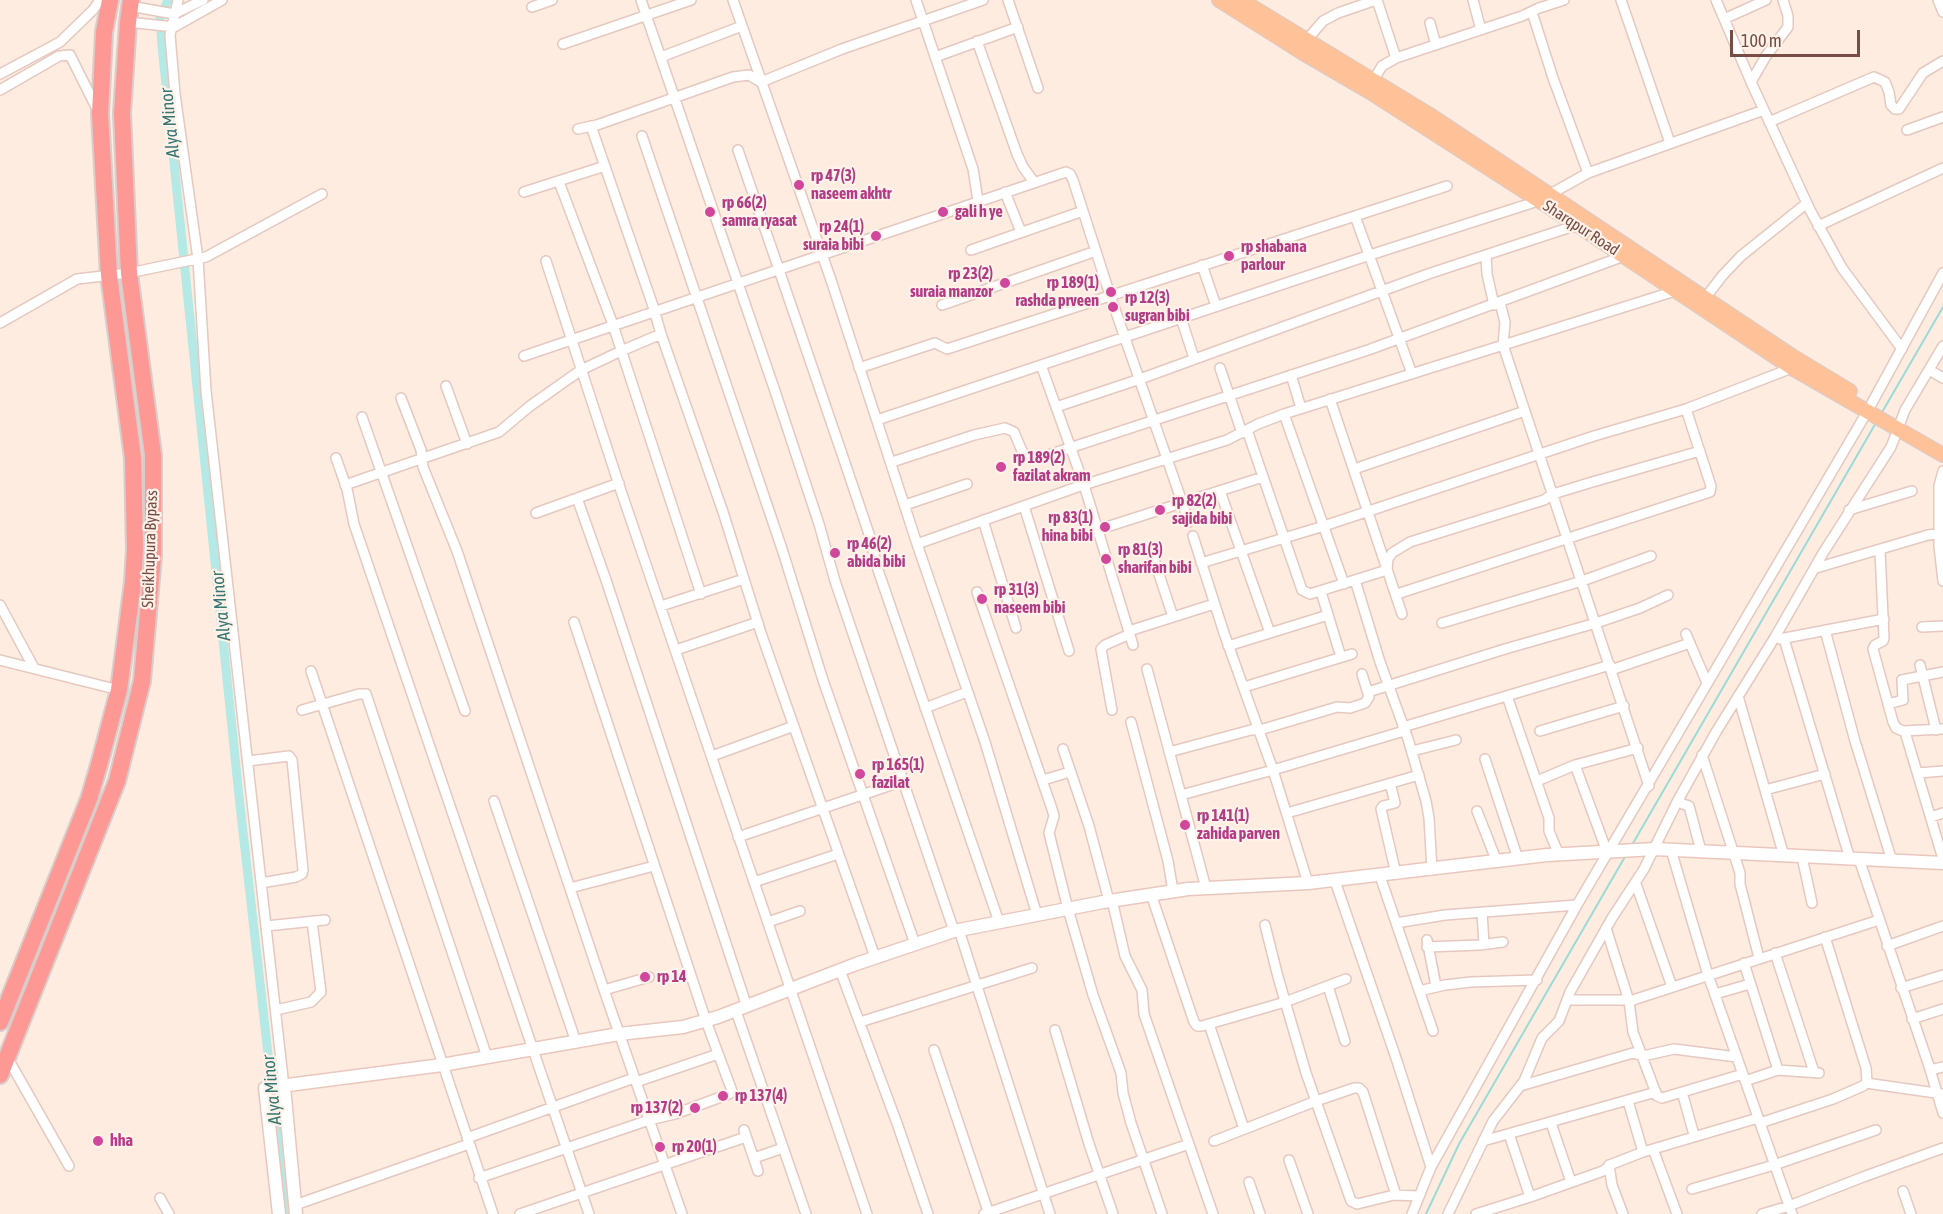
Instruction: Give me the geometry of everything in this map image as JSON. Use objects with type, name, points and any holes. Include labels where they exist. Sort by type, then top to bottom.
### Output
[{"type":"highway","name":"Sheikhupura Bypass","points":[[0,1022],[89,799],[119,690],[133,582],[135,549],[133,458],[109,275],[100,114],[104,32],[110,0]]},
{"type":"highway","name":"Sheikhupura Bypass","points":[[0,1075],[117,781],[142,681],[153,556],[153,455],[129,273],[122,113],[130,9]]},
{"type":"main road","name":"Sharqpur Road","points":[[1220,0],[1305,48],[1373,81],[1430,115],[1544,197],[1577,225],[1792,368],[1873,411],[1943,444]]},
{"type":"main road","name":"Sharqpur Road","points":[[1241,0],[1305,48],[1370,92],[1705,298],[1873,411]]},
{"type":"main road","name":"Sharqpur Road","points":[[1899,424],[1943,454]]},
{"type":"street","points":[[0,74],[60,42],[93,10],[100,0]]},
{"type":"street","points":[[178,0],[167,14],[165,27],[198,259],[206,391],[276,1010],[295,1209],[553,1107],[718,1054]]},
{"type":"street","points":[[130,9],[167,14],[203,0]]},
{"type":"street","points":[[165,27],[222,0]]},
{"type":"street","points":[[532,7],[552,0]]},
{"type":"street","points":[[641,0],[819,524],[835,581],[903,781],[977,985],[1050,1214]]},
{"type":"street","points":[[563,44],[691,0]]},
{"type":"street","points":[[733,0],[822,255],[992,763],[1037,915]]},
{"type":"street","points":[[916,0],[973,170],[978,201]]},
{"type":"street","points":[[761,82],[842,49],[983,0]]},
{"type":"street","points":[[1008,0],[1038,88]]},
{"type":"street","points":[[1305,48],[1317,26],[1323,21],[1338,13],[1376,0],[1396,58]]},
{"type":"street","points":[[1473,0],[1481,30]]},
{"type":"street","points":[[1373,81],[1382,66],[1396,58],[1481,30],[1536,6],[1564,0]]},
{"type":"street","points":[[1621,0],[1670,143]]},
{"type":"street","points":[[1716,0],[1769,122],[1818,226],[1842,268],[1902,349]]},
{"type":"street","points":[[1724,19],[1766,0]]},
{"type":"street","points":[[1751,82],[1758,68],[1788,27],[1789,20],[1783,0]]},
{"type":"street","points":[[1938,0],[1943,12]]},
{"type":"street","points":[[1536,6],[1553,78],[1588,173]]},
{"type":"street","points":[[130,9],[165,27]]},
{"type":"street","points":[[1430,23],[1436,45]]},
{"type":"street","points":[[661,57],[742,26]]},
{"type":"street","points":[[935,57],[1017,27]]},
{"type":"street","points":[[977,41],[1017,154],[1034,182]]},
{"type":"street","points":[[0,90],[59,56],[70,55],[100,114]]},
{"type":"street","points":[[1769,122],[1874,77],[1885,82],[1891,105],[1894,109],[1899,109],[1923,73],[1943,62]]},
{"type":"street","points":[[578,129],[738,76],[749,75],[761,82]]},
{"type":"street","points":[[877,420],[1544,197],[1588,173],[1764,110]]},
{"type":"street","points":[[1907,130],[1943,117]]},
{"type":"street","points":[[591,126],[716,491],[758,622],[875,957]]},
{"type":"street","points":[[642,136],[782,549],[823,680],[915,944]]},
{"type":"street","points":[[738,150],[869,534],[877,567],[999,922]]},
{"type":"street","points":[[524,192],[605,166]]},
{"type":"street","points":[[1818,226],[1943,168]]},
{"type":"street","points":[[524,356],[1068,172],[1073,180],[1110,295],[1189,522]]},
{"type":"street","points":[[559,182],[614,326],[701,594]]},
{"type":"street","points":[[859,368],[935,343],[947,349],[1447,186]]},
{"type":"street","points":[[1005,192],[1021,232]]},
{"type":"street","points":[[0,323],[77,279],[129,273],[198,259],[214,253],[322,195]]},
{"type":"street","points":[[1705,298],[1723,274],[1741,256],[1807,203]]},
{"type":"street","points":[[971,250],[1083,211]]},
{"type":"street","points":[[1355,216],[1412,374]]},
{"type":"street","points":[[1056,407],[1577,225]]},
{"type":"street","points":[[942,305],[1096,251]]},
{"type":"street","points":[[1486,255],[1487,274],[1505,322],[1503,345],[1649,786]]},
{"type":"street","points":[[891,462],[974,435],[1005,428],[1013,430],[1022,451],[1032,460],[1399,339],[1624,256]]},
{"type":"street","points":[[546,261],[738,837],[867,1214]]},
{"type":"street","points":[[1202,266],[1216,306]]},
{"type":"street","points":[[1412,1214],[1431,1167],[1577,905],[1649,786],[1707,683],[1873,411],[1902,349],[1943,273]]},
{"type":"street","points":[[917,544],[1084,485],[1227,440],[1301,408],[1676,291]]},
{"type":"street","points":[[1181,318],[1194,358]]},
{"type":"street","points":[[345,484],[499,432],[530,406],[582,370],[661,334]]},
{"type":"street","points":[[1448,1214],[1498,1113],[1520,1086],[1542,1038],[1559,1021],[1567,1000],[1606,928],[1636,884],[1702,755],[1738,696],[1780,638],[1849,510],[1891,447],[1905,410],[1943,346]]},
{"type":"street","points":[[1041,365],[1084,485],[1133,645]]},
{"type":"street","points":[[1220,368],[1263,477],[1303,592],[1310,594],[1321,592],[1387,570]]},
{"type":"street","points":[[1201,562],[1324,526],[1540,454],[1686,409],[1792,368]]},
{"type":"street","points":[[1929,370],[1943,378]]},
{"type":"street","points":[[1291,375],[1301,408]]},
{"type":"street","points":[[446,386],[467,444]]},
{"type":"street","points":[[401,398],[421,450],[425,472],[458,550],[604,990],[682,1214]]},
{"type":"street","points":[[1330,399],[1402,614]]},
{"type":"street","points":[[1397,594],[1710,492],[1711,486],[1686,409]]},
{"type":"street","points":[[1354,469],[1525,411]]},
{"type":"street","points":[[1284,414],[1344,584]]},
{"type":"street","points":[[362,417],[465,711]]},
{"type":"street","points":[[1387,570],[1388,559],[1392,553],[1410,542],[1544,500],[1553,494],[1700,451]]},
{"type":"street","points":[[336,458],[345,484],[354,524],[588,1214]]},
{"type":"street","points":[[1943,471],[1939,486],[1941,533],[1939,556],[1943,581]]},
{"type":"street","points":[[1097,530],[1263,477]]},
{"type":"street","points":[[536,513],[619,483]]},
{"type":"street","points":[[905,505],[968,484]]},
{"type":"street","points":[[1220,490],[1270,633]]},
{"type":"street","points":[[1849,510],[1912,491]]},
{"type":"street","points":[[577,498],[613,602],[783,1148],[806,1214]]},
{"type":"street","points":[[1024,506],[1069,651]]},
{"type":"street","points":[[983,520],[1016,628]]},
{"type":"street","points":[[1816,568],[1941,533]]},
{"type":"street","points":[[1192,536],[1228,646],[1260,730],[1308,883]]},
{"type":"street","points":[[1880,551],[1884,640],[1875,645],[1873,649],[1896,728],[1905,732],[1939,729],[1921,670]]},
{"type":"street","points":[[1152,554],[1173,617]]},
{"type":"street","points":[[1442,623],[1651,556]]},
{"type":"street","points":[[661,606],[744,579]]},
{"type":"street","points":[[1355,580],[1419,775],[1429,818],[1432,870]]},
{"type":"street","points":[[977,592],[1054,816],[1049,830],[1050,837],[1068,909],[1093,994],[1121,1073],[1125,1102],[1162,1214]]},
{"type":"street","points":[[1321,592],[1341,657]]},
{"type":"street","points":[[1368,692],[1596,623],[1640,608],[1668,595]]},
{"type":"street","points":[[1112,710],[1101,649],[1129,632],[1215,604]]},
{"type":"street","points":[[0,605],[34,668]]},
{"type":"street","points":[[1228,646],[1328,615]]},
{"type":"street","points":[[1780,638],[1884,619]]},
{"type":"street","points":[[479,1178],[649,1120],[675,1114],[730,1094],[732,1090],[706,1021],[574,622]]},
{"type":"street","points":[[676,650],[758,622]]},
{"type":"street","points":[[1922,627],[1943,626]]},
{"type":"street","points":[[1825,630],[1855,741],[1892,861]]},
{"type":"street","points":[[1181,795],[1273,770],[1507,696],[1611,667],[1688,638],[1707,683]]},
{"type":"street","points":[[1780,638],[1824,774],[1854,859],[1879,920],[1939,1094],[1943,1113]]},
{"type":"street","points":[[1244,687],[1352,654]]},
{"type":"street","points":[[0,660],[119,690]]},
{"type":"street","points":[[1147,669],[1206,888]]},
{"type":"street","points":[[1888,704],[1903,700],[1902,680],[1921,670],[1943,672]]},
{"type":"street","points":[[311,671],[479,1178],[493,1214]]},
{"type":"street","points":[[1169,752],[1251,730],[1260,730],[1337,707],[1354,707],[1369,700],[1362,674]]},
{"type":"street","points":[[925,708],[967,692]]},
{"type":"street","points":[[302,710],[361,693],[367,696],[487,1057]]},
{"type":"street","points":[[1507,696],[1550,818],[1549,831],[1559,855]]},
{"type":"street","points":[[1738,696],[1784,856]]},
{"type":"street","points":[[1540,731],[1624,706]]},
{"type":"street","points":[[1131,722],[1168,861],[1173,891]]},
{"type":"street","points":[[712,756],[794,726]]},
{"type":"street","points":[[279,1214],[266,1088],[442,1065],[619,1034],[683,1028],[741,1009],[875,957],[957,930],[1173,891],[1335,881],[1559,855],[1671,850],[1892,861],[1943,861],[1905,732]]},
{"type":"street","points":[[1412,751],[1456,740]]},
{"type":"street","points":[[1536,781],[1575,765],[1638,748]]},
{"type":"street","points":[[1063,749],[1089,826],[1125,956],[1142,990],[1142,1008],[1213,1214]]},
{"type":"street","points":[[1702,755],[1740,873],[1740,884],[1759,958]]},
{"type":"street","points":[[248,761],[289,756],[292,760],[302,874],[261,883]]},
{"type":"street","points":[[1485,759],[1518,859]]},
{"type":"street","points":[[1575,765],[1607,852]]},
{"type":"street","points":[[1918,773],[1943,771]]},
{"type":"street","points":[[1043,780],[1070,772]]},
{"type":"street","points":[[1765,790],[1824,774]]},
{"type":"street","points":[[1287,813],[1419,775]]},
{"type":"street","points":[[738,837],[903,781]]},
{"type":"street","points":[[1390,783],[1396,802],[1381,809],[1396,874]]},
{"type":"street","points":[[494,801],[576,1042]]},
{"type":"street","points":[[1677,802],[1689,806],[1701,851]]},
{"type":"street","points":[[1477,811],[1497,862]]},
{"type":"street","points":[[1930,817],[1943,813]]},
{"type":"street","points":[[1671,850],[1708,975],[1790,1210]]},
{"type":"street","points":[[754,882],[838,854]]},
{"type":"street","points":[[1802,857],[1812,903]]},
{"type":"street","points":[[570,888],[654,866]]},
{"type":"street","points":[[1380,876],[1433,1031]]},
{"type":"street","points":[[1335,881],[1431,1167]]},
{"type":"street","points":[[1636,884],[1672,987]]},
{"type":"street","points":[[1151,894],[1194,1022],[1199,1026],[1285,1002],[1346,979]]},
{"type":"street","points":[[1396,923],[1445,915],[1577,905]]},
{"type":"street","points":[[768,922],[800,910]]},
{"type":"street","points":[[1482,912],[1484,944]]},
{"type":"street","points":[[266,926],[325,920]]},
{"type":"street","points":[[1567,1000],[1629,1001],[1879,920]]},
{"type":"street","points":[[276,1010],[311,1002],[321,992],[312,921]]},
{"type":"street","points":[[1265,925],[1285,1002],[1316,1101],[1352,1203],[1357,1204],[1384,1196],[1418,1196]]},
{"type":"street","points":[[1887,946],[1943,926]]},
{"type":"street","points":[[1606,928],[1629,1001],[1633,1032],[1660,1098],[1778,1070],[1817,1073],[1775,953]]},
{"type":"street","points":[[1825,937],[1867,1072],[1866,1083]]},
{"type":"street","points":[[1436,986],[1427,944],[1503,942]]},
{"type":"street","points":[[1743,963],[1778,1070]]},
{"type":"street","points":[[860,1022],[1032,968]]},
{"type":"street","points":[[840,970],[928,1214]]},
{"type":"street","points":[[1901,988],[1943,975]]},
{"type":"street","points":[[604,990],[649,977]]},
{"type":"street","points":[[1419,991],[1436,986],[1471,982],[1537,980]]},
{"type":"street","points":[[1715,994],[1750,984]]},
{"type":"street","points":[[1328,986],[1346,1041]]},
{"type":"street","points":[[1912,1019],[1943,1009]]},
{"type":"street","points":[[1209,1024],[1244,1129]]},
{"type":"street","points":[[1055,1030],[1113,1214]]},
{"type":"street","points":[[1520,1086],[1634,1053],[1641,1055],[1674,1049],[1737,1057]]},
{"type":"street","points":[[934,1050],[987,1214],[1189,1144]]},
{"type":"street","points":[[7,1057],[69,1166]]},
{"type":"street","points":[[1930,1070],[1943,1067]]},
{"type":"street","points":[[1476,1214],[1603,1171],[1609,1165],[1643,1152],[1694,1135],[1833,1099],[1866,1083],[1939,1094]]},
{"type":"street","points":[[1214,1141],[1316,1101],[1354,1088],[1361,1089],[1396,1195]]},
{"type":"street","points":[[1483,1141],[1656,1092]]},
{"type":"street","points":[[1682,1092],[1694,1135]]},
{"type":"street","points":[[1628,1101],[1643,1152]]},
{"type":"street","points":[[1551,1123],[1571,1182]]},
{"type":"street","points":[[1692,1189],[1774,1165],[1876,1130]]},
{"type":"street","points":[[520,1214],[665,1166],[745,1134],[758,1171]]},
{"type":"street","points":[[1509,1134],[1530,1197]]},
{"type":"street","points":[[754,1158],[783,1148]]},
{"type":"street","points":[[1762,1214],[1790,1210],[1943,1148]]},
{"type":"street","points":[[1653,1149],[1677,1214]]},
{"type":"street","points":[[1289,1160],[1308,1214]]},
{"type":"street","points":[[1609,1165],[1612,1185],[1622,1212],[1611,1214]]},
{"type":"street","points":[[1249,1182],[1260,1214]]},
{"type":"street","points":[[1903,1191],[1911,1214]]},
{"type":"street","points":[[160,1198],[169,1214]]},
{"type":"waterway","name":"Alya Minor","points":[[168,0],[160,18],[162,46],[239,796],[286,1214]]},
{"type":"waterway","points":[[1881,414],[1943,307]]},
{"type":"waterway","points":[[1632,845],[1877,421]]},
{"type":"waterway","points":[[1426,1214],[1459,1144],[1626,855]]},
{"type":"place","name":"rp 47(3) naseem akhtr","points":[[799,185]]},
{"type":"place","name":"rp 66(2) samra ryasat","points":[[710,212]]},
{"type":"place","name":"gali h ye","points":[[943,212]]},
{"type":"place","name":"rp 24(1) suraia bibi","points":[[876,236]]},
{"type":"place","name":"rp shabana parlour","points":[[1229,256]]},
{"type":"place","name":"rp 23(2) suraia manzor","points":[[1005,283]]},
{"type":"place","name":"rp 189(1) rashda prveen","points":[[1111,292]]},
{"type":"place","name":"rp 12(3) sugran bibi","points":[[1113,307]]},
{"type":"place","name":"rp 189(2) fazilat akram","points":[[1001,467]]},
{"type":"place","name":"rp 82(2) sajida bibi","points":[[1160,510]]},
{"type":"place","name":"rp 83(1) hina bibi","points":[[1105,527]]},
{"type":"place","name":"rp 46(2) abida bibi","points":[[835,553]]},
{"type":"place","name":"rp 81(3) sharifan bibi","points":[[1106,559]]},
{"type":"place","name":"rp 31(3) naseem bibi","points":[[982,599]]},
{"type":"place","name":"rp 165(1) fazilat","points":[[860,774]]},
{"type":"place","name":"rp 141(1) zahida parven","points":[[1185,825]]},
{"type":"place","name":"rp 14","points":[[645,977]]},
{"type":"place","name":"rp 137(4)","points":[[723,1096]]},
{"type":"place","name":"rp 137(2)","points":[[695,1108]]},
{"type":"place","name":"hha","points":[[98,1141]]},
{"type":"place","name":"rp 20(1)","points":[[660,1147]]}]
